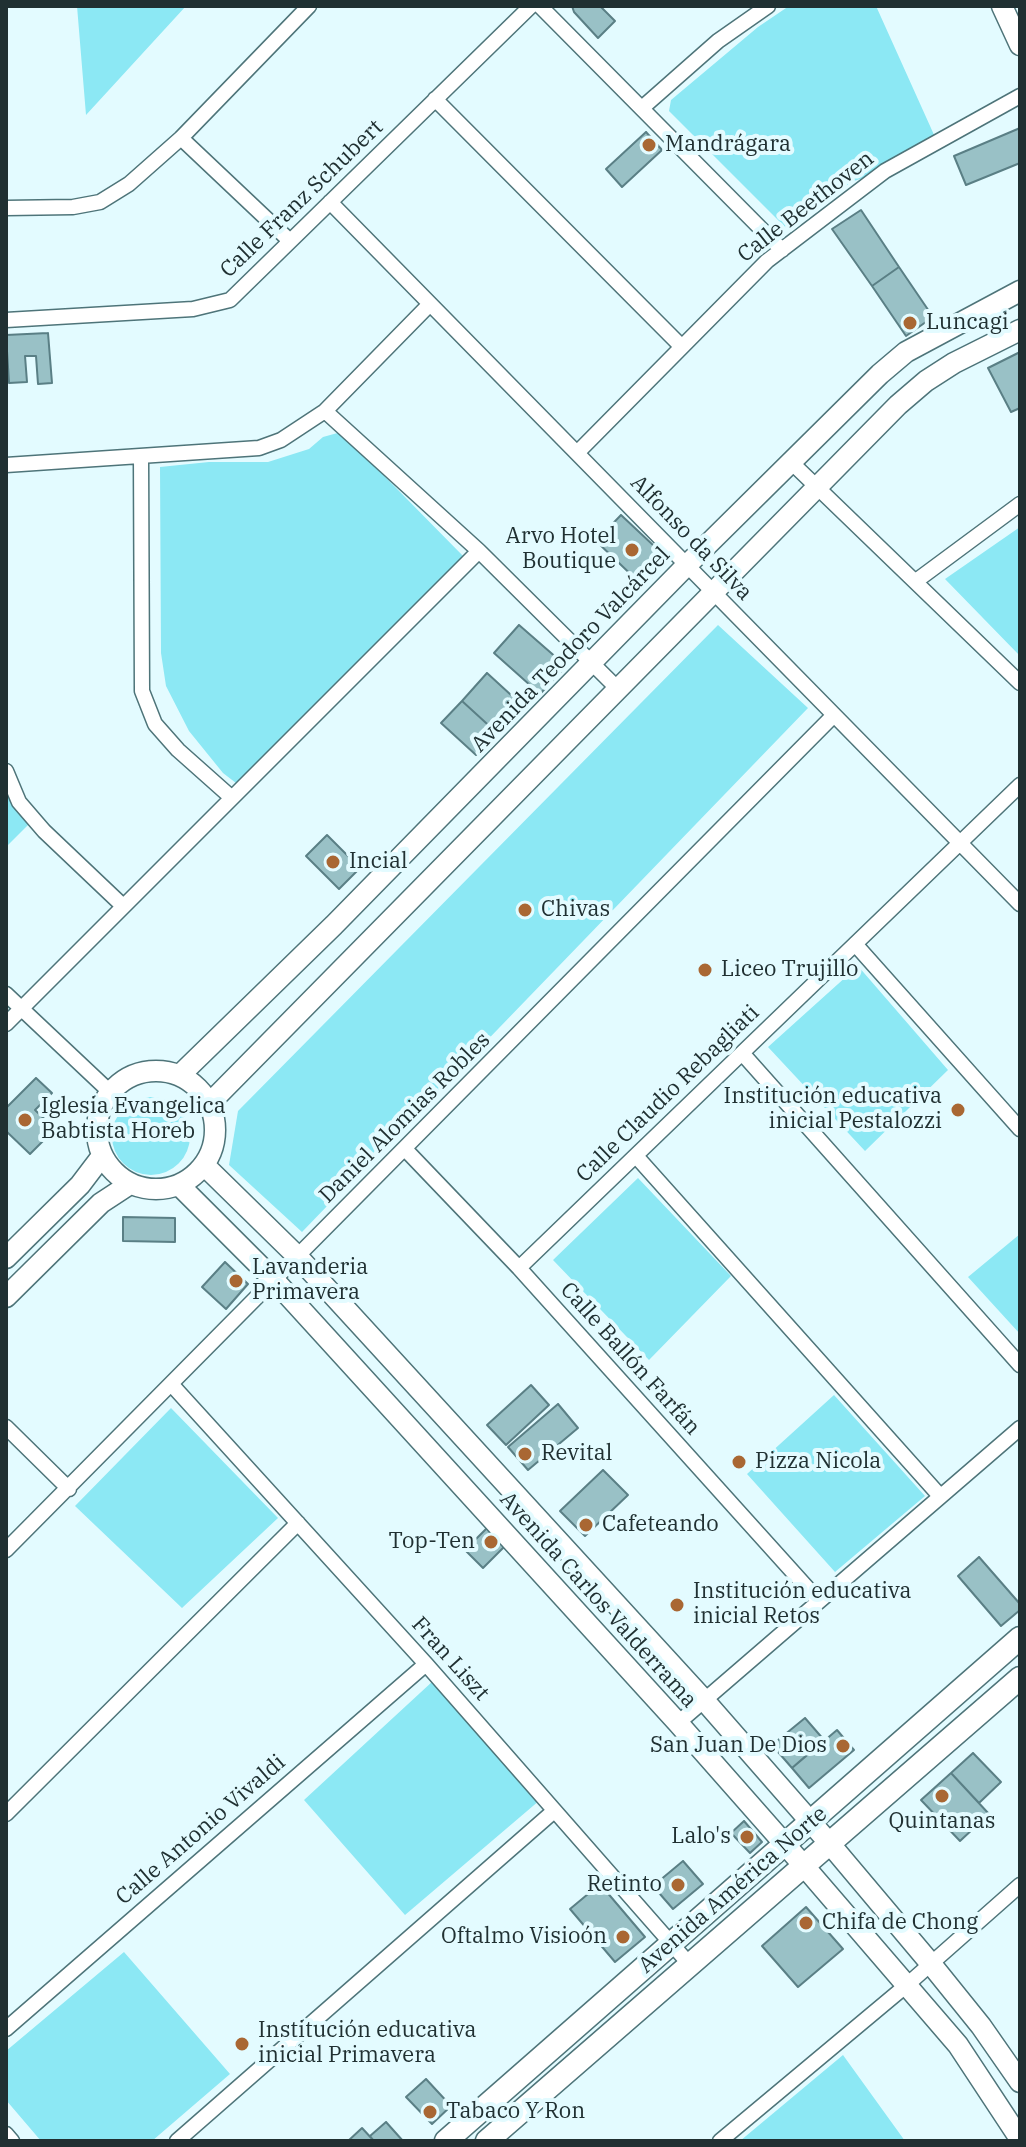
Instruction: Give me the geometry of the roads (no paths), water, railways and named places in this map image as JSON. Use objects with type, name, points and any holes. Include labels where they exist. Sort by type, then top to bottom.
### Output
[{"type":"main road","name":"Avenida América Norte","points":[[446,2141],[1020,1638]]},
{"type":"main road","name":"Avenida América Norte","points":[[487,2141],[1020,1678]]},
{"type":"street","points":[[6,208],[73,207],[100,202],[129,184],[181,138],[309,6]]},
{"type":"street","name":"Calle Franz Schubert","points":[[6,320],[193,309],[230,300],[531,6]]},
{"type":"street","points":[[540,6],[782,250]]},
{"type":"street","points":[[642,108],[718,41],[768,6]]},
{"type":"street","points":[[1002,6],[1020,45]]},
{"type":"street","name":"Calle Beethoven","points":[[577,453],[767,261],[885,171],[1020,96]]},
{"type":"street","points":[[435,99],[682,347]]},
{"type":"street","points":[[181,138],[290,241]]},
{"type":"street","name":"Alfonso da Silva","points":[[330,202],[1020,904]]},
{"type":"street","name":"Avenida Teodoro Valcárcel","points":[[180,1075],[334,925],[687,565],[880,374],[906,352],[1020,291]]},
{"type":"street","points":[[6,465],[259,448],[281,440],[325,411],[429,305]]},
{"type":"street","points":[[209,1104],[898,405],[954,363],[1020,330]]},
{"type":"street","points":[[325,411],[479,551],[618,689]]},
{"type":"street","points":[[141,456],[142,691],[155,724],[178,750],[232,798]]},
{"type":"street","points":[[791,462],[1020,683]]},
{"type":"street","points":[[916,581],[1020,504]]},
{"type":"street","points":[[6,1024],[479,551]]},
{"type":"street","name":"Daniel Alomias Robles","points":[[6,1550],[834,715]]},
{"type":"street","points":[[6,771],[19,802],[44,831],[123,906]]},
{"type":"street","name":"Calle Claudio Rebagliati","points":[[519,1268],[1020,785]]},
{"type":"street","points":[[334,925],[362,950]]},
{"type":"street","points":[[855,944],[1020,1129]]},
{"type":"street","points":[[6,994],[110,1092]]},
{"type":"street","points":[[742,1053],[1020,1365]]},
{"type":"street","points":[[163,1071],[180,1075],[196,1087],[209,1104],[215,1136],[204,1165],[193,1177],[179,1185],[154,1189],[130,1184],[114,1172],[102,1156],[97,1140],[101,1107],[110,1092],[125,1079],[143,1072],[163,1071]]},
{"type":"street","name":"Calle Ballón Farfán","points":[[405,1149],[519,1268],[819,1601]]},
{"type":"street","points":[[6,1258],[80,1185],[102,1156]]},
{"type":"street","points":[[636,1156],[940,1496]]},
{"type":"street","name":"Avenida Carlos Valderrama","points":[[204,1165],[298,1257],[704,1700],[931,1964],[981,2026],[1020,2082]]},
{"type":"street","points":[[6,1297],[101,1203],[130,1184]]},
{"type":"street","name":"Avenida Carlos Valderrama","points":[[179,1185],[275,1281],[786,1845],[958,2045],[1020,2139]]},
{"type":"street","name":"Fran Liszt","points":[[172,1385],[426,1664],[691,1966]]},
{"type":"street","points":[[6,1427],[69,1489]]},
{"type":"street","points":[[678,1723],[1020,1428]]},
{"type":"street","points":[[6,1814],[298,1523]]},
{"type":"street","name":"Calle Antonio Vivaldi","points":[[6,2029],[426,1664]]},
{"type":"street","points":[[177,2141],[554,1811]]},
{"type":"street","points":[[720,2141],[908,1984],[1020,1885]]},
{"type":"street","points":[[6,2134],[12,2141]]},
{"type":"place","name":"Mandrágara","points":[[649,145]]},
{"type":"place","name":"Luncagi","points":[[910,323]]},
{"type":"place","name":"Arvo Hotel Boutique","points":[[632,550]]},
{"type":"place","name":"Incial","points":[[333,862]]},
{"type":"place","name":"Chivas","points":[[525,910]]},
{"type":"place","name":"Liceo Trujillo","points":[[705,970]]},
{"type":"place","name":"Institución educativa inicial Pestalozzi","points":[[958,1110]]},
{"type":"place","name":"Iglesia Evangelica Babtista Horeb","points":[[25,1120]]},
{"type":"place","name":"Lavanderia Primavera","points":[[236,1281]]},
{"type":"place","name":"Revital","points":[[525,1454]]},
{"type":"place","name":"Pizza Nicola","points":[[739,1462]]},
{"type":"place","name":"Cafeteando","points":[[586,1525]]},
{"type":"place","name":"Top-Ten","points":[[491,1542]]},
{"type":"place","name":"Institución educativa inicial Retos","points":[[677,1605]]},
{"type":"place","name":"San Juan De Dios","points":[[843,1746]]},
{"type":"place","name":"Quintanas","points":[[942,1796]]},
{"type":"place","name":"Lalo's","points":[[747,1837]]},
{"type":"place","name":"Retinto","points":[[678,1885]]},
{"type":"place","name":"Chifa de Chong","points":[[806,1923]]},
{"type":"place","name":"Oftalmo Visioón","points":[[623,1937]]},
{"type":"place","name":"Institución educativa inicial Primavera","points":[[242,2044]]},
{"type":"place","name":"Tabaco Y Ron","points":[[430,2112]]}]
